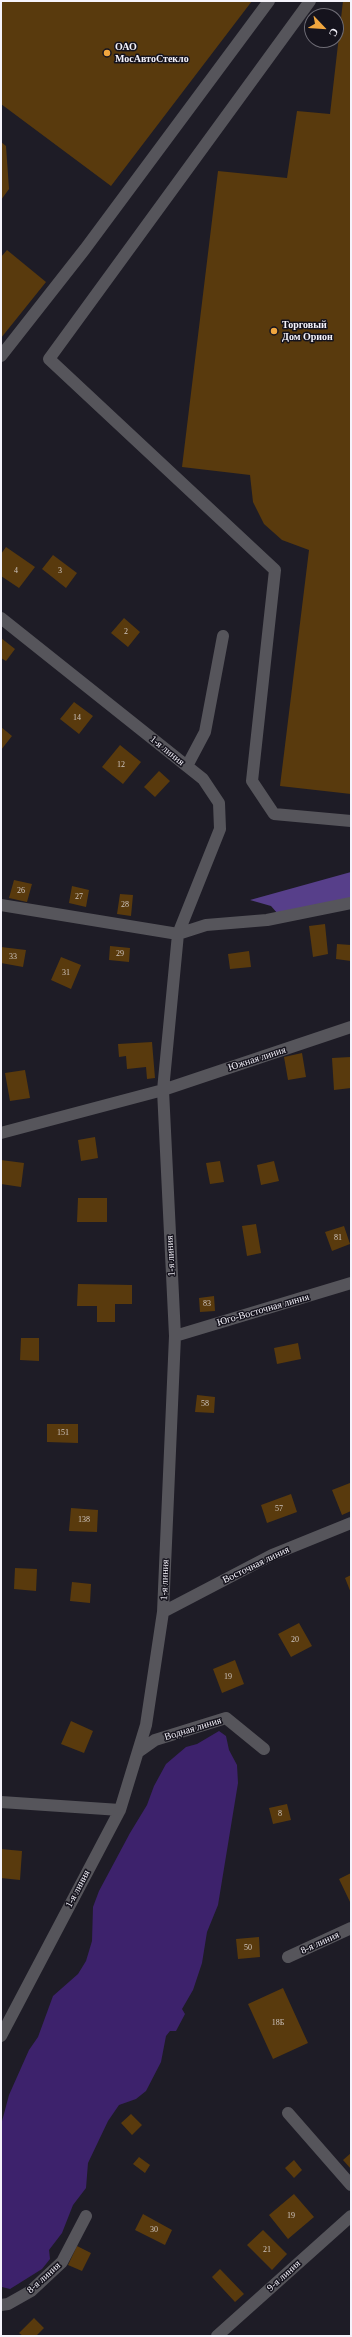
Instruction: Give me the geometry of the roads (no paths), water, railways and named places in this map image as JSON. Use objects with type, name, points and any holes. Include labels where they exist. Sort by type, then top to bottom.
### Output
[{"type":"street","points":[[1,356],[85,249],[269,1]]},
{"type":"street","points":[[310,1],[49,359],[275,570],[252,781],[274,814],[351,822]]},
{"type":"street","name":"1-я линия","points":[[1,618],[203,779],[219,803],[220,829],[178,934],[163,1090],[175,1336],[163,1612],[146,1725],[120,1810],[1,2036]]},
{"type":"street","points":[[187,766],[205,732],[223,636]]},
{"type":"street","points":[[1,905],[178,934],[206,925],[267,920],[351,903]]},
{"type":"street","name":"Южная линия","points":[[163,1090],[351,1027]]},
{"type":"street","points":[[1,1132],[163,1090]]},
{"type":"street","name":"Юго-Восточная линия","points":[[175,1336],[351,1283]]},
{"type":"street","name":"Восточная линия","points":[[163,1612],[272,1555],[351,1523]]},
{"type":"street","name":"Водная линия","points":[[138,1752],[155,1740],[226,1718],[264,1749]]},
{"type":"street","points":[[1,1802],[120,1810]]},
{"type":"street","name":"8-я линия","points":[[288,1957],[351,1928]]},
{"type":"street","points":[[288,2113],[351,2185]]},
{"type":"street","name":"8-я линия","points":[[1,2305],[8,2304],[31,2291],[62,2262],[86,2216]]},
{"type":"street","name":"9-я линия","points":[[217,2336],[351,2216]]},
{"type":"place","name":"ОАО МосАвтоСтекло","points":[[107,53]]},
{"type":"place","name":"Торговый Дом Орион","points":[[274,331]]}]
